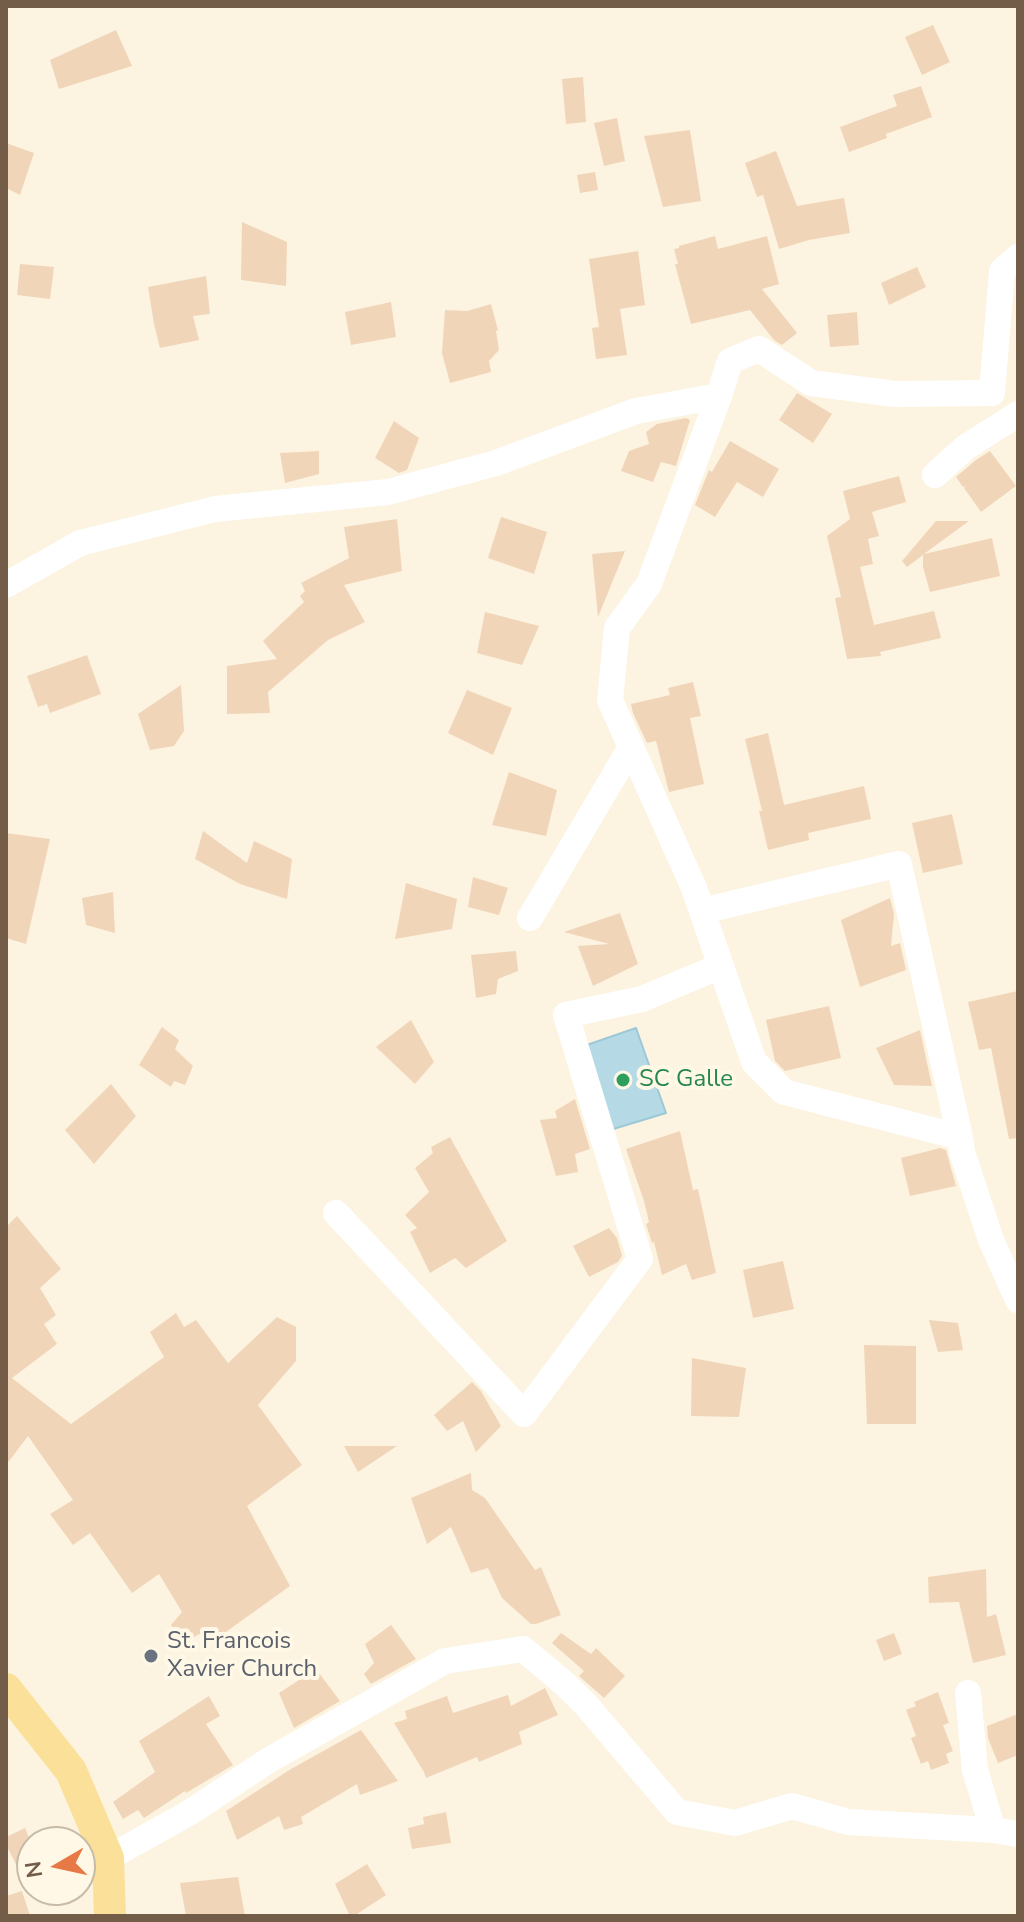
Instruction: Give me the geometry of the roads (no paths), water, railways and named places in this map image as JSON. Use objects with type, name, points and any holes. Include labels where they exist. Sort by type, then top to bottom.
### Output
[{"type":"main road","points":[[6,1689],[71,1771],[108,1858],[110,1916]]},
{"type":"street","points":[[992,393],[1002,271],[1018,257]]},
{"type":"street","points":[[935,475],[966,447],[1018,413],[992,393],[895,394],[811,383],[759,349],[730,361],[649,584],[617,628],[610,700],[694,888],[754,1062],[784,1092],[960,1137]]},
{"type":"street","points":[[6,585],[80,543],[215,509],[388,492],[496,463],[636,411],[719,396]]},
{"type":"street","points":[[530,918],[631,747]]},
{"type":"street","points":[[702,911],[899,864],[962,1152],[991,1240],[1018,1300]]},
{"type":"street","points":[[336,1213],[524,1414],[640,1259],[566,1015],[642,999],[721,966]]},
{"type":"street","points":[[108,1858],[189,1813],[269,1760],[445,1661],[523,1649],[587,1706],[677,1812],[735,1823],[792,1806],[848,1822],[1006,1832]]},
{"type":"street","points":[[968,1693],[975,1770],[1006,1832]]},
{"type":"water","name":"SC Galle","points":[[636,1028],[666,1113],[610,1130],[581,1047]]},
{"type":"place","name":"SC Galle","points":[[623,1080]]},
{"type":"place","name":"St. Francois Xavier Church","points":[[151,1656]]}]
